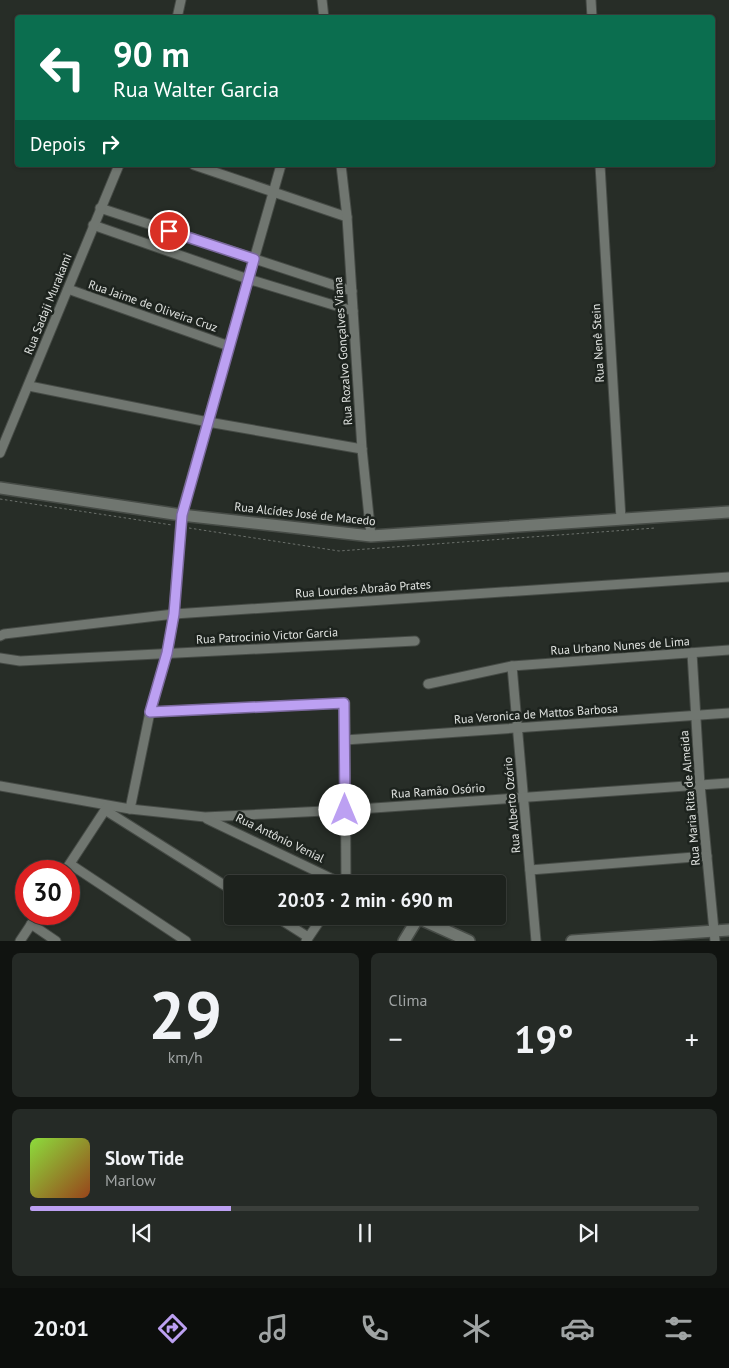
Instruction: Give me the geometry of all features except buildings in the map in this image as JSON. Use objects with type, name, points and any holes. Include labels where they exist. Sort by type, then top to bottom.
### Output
[{"type":"street","points":[[178,15],[181,0]]},
{"type":"street","points":[[322,0],[323,15]]},
{"type":"street","points":[[590,0],[592,15]]},
{"type":"street","name":"Rua Sadaji Murakami","points":[[0,453],[118,167]]},
{"type":"street","points":[[200,167],[348,217]]},
{"type":"street","points":[[130,809],[150,712],[167,653],[174,614],[182,515],[280,167]]},
{"type":"street","name":"Rua Rozalvo Gonçalves Viana","points":[[341,167],[348,217],[362,449],[371,536]]},
{"type":"street","name":"Rua Nenê Stein","points":[[600,167],[621,519]]},
{"type":"street","points":[[100,208],[352,291]]},
{"type":"street","points":[[93,225],[248,279],[353,311]]},
{"type":"street","name":"Rua Jaime de Oliveira Cruz","points":[[68,289],[229,346]]},
{"type":"street","points":[[29,386],[208,422],[362,449]]},
{"type":"street","name":"Rua Alcídes José de Macedo","points":[[0,488],[182,515],[371,536],[729,512]]},
{"type":"street","name":"Rua Lourdes Abraão Prates","points":[[0,636],[174,614],[729,577]]},
{"type":"street","name":"Rua Patrocinio Victor Garcia","points":[[0,658],[20,661],[415,641]]},
{"type":"street","name":"Rua Urbano Nunes de Lima","points":[[428,684],[512,666],[729,650]]},
{"type":"street","name":"Rua Maria Rita de Almeida","points":[[692,653],[700,785],[715,936]]},
{"type":"street","name":"Rua Alberto Ozório","points":[[512,666],[536,940]]},
{"type":"street","points":[[150,712],[344,703],[345,875]]},
{"type":"street","name":"Rua Veronica de Mattos Barbosa","points":[[345,740],[729,713]]},
{"type":"street","name":"Rua Ramão Osório","points":[[0,786],[107,807],[205,817],[345,810],[729,783]]},
{"type":"street","points":[[73,860],[107,807],[224,885]]},
{"type":"street","name":"Rua Antônio Venial","points":[[205,817],[326,875]]},
{"type":"street","points":[[530,870],[708,856]]},
{"type":"street","points":[[80,875],[186,940]]},
{"type":"street","points":[[20,940],[30,925]]},
{"type":"street","points":[[33,925],[56,940]]},
{"type":"street","points":[[287,925],[307,939],[317,925]]},
{"type":"street","points":[[404,940],[412,925]]},
{"type":"street","points":[[434,925],[469,940]]},
{"type":"street","points":[[572,940],[715,936],[729,930]]},
{"type":"route","points":[[169,231],[254,259],[182,515],[174,614],[167,653],[150,712],[344,703],[345,810]]}]
